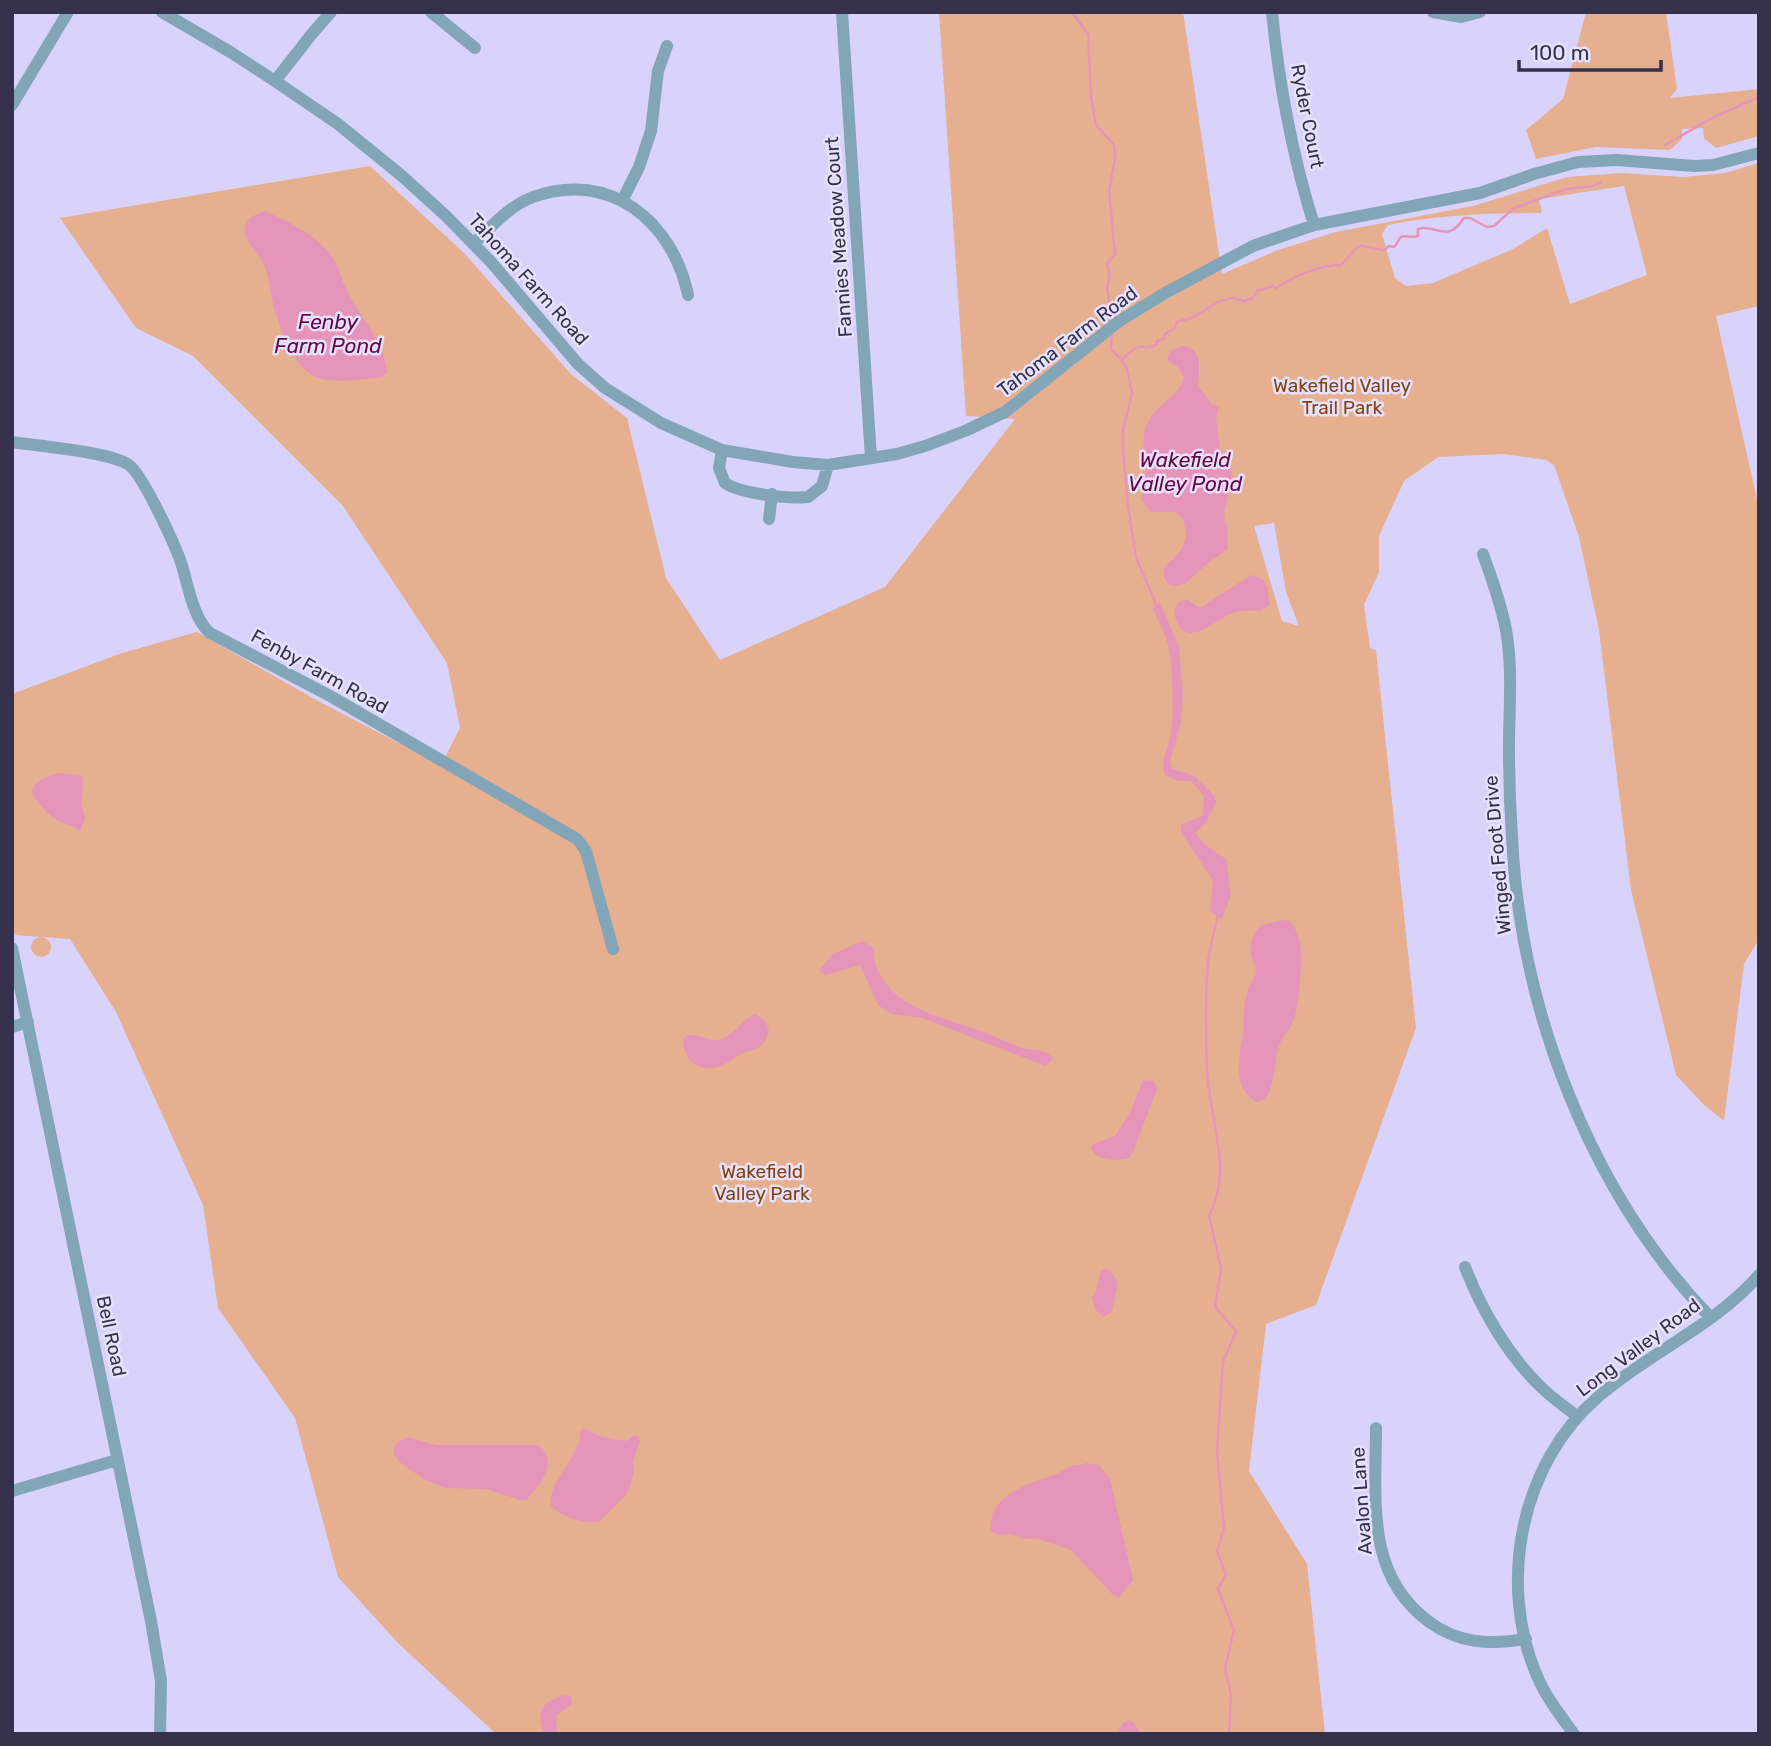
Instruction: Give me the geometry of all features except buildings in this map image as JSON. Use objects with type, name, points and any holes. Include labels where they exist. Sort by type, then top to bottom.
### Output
[{"type":"street","points":[[12,106],[68,12]]},
{"type":"street","name":"Tahoma Farm Road","points":[[162,12],[275,81],[370,149],[446,215],[510,282],[578,363],[605,388],[662,423],[722,450],[793,462],[828,465],[925,446],[1005,412],[1118,322],[1165,293],[1253,246],[1314,225],[1480,193],[1578,162],[1618,160],[1694,166],[1759,153]]},
{"type":"street","points":[[275,81],[331,12]]},
{"type":"street","points":[[431,12],[475,48]]},
{"type":"street","name":"Fannies Meadow Court","points":[[842,12],[871,458]]},
{"type":"street","name":"Ryder Court","points":[[1272,12],[1286,121],[1314,225]]},
{"type":"street","points":[[1433,12],[1461,17],[1480,12]]},
{"type":"street","points":[[622,201],[639,167],[651,131],[658,71],[667,46]]},
{"type":"street","points":[[473,244],[519,204],[545,194],[589,191],[622,201],[646,216],[664,235],[681,267],[688,295]]},
{"type":"street","name":"Fenby Farm Road","points":[[12,443],[111,457],[129,465],[138,475],[176,545],[189,592],[201,622],[210,634],[332,697],[577,839],[586,851],[613,949]]},
{"type":"street","points":[[722,450],[719,468],[725,484],[738,490],[804,498],[815,494],[822,486],[828,465]]},
{"type":"street","points":[[769,519],[772,494]]},
{"type":"street","name":"Winged Foot Drive","points":[[1483,554],[1502,614],[1508,648],[1514,874],[1523,941],[1543,1019],[1575,1107],[1607,1172],[1658,1254],[1684,1289],[1710,1317]]},
{"type":"street","name":"Bell Road","points":[[12,948],[159,1664],[162,1699],[160,1734]]},
{"type":"street","points":[[12,1027],[29,1023]]},
{"type":"street","points":[[1465,1267],[1478,1297],[1523,1368],[1544,1390],[1577,1416]]},
{"type":"street","name":"Long Valley Road","points":[[1574,1734],[1544,1691],[1531,1661],[1520,1615],[1518,1579],[1521,1539],[1539,1479],[1563,1435],[1577,1416],[1619,1380],[1710,1317],[1759,1275]]},
{"type":"street","name":"Avalon Lane","points":[[1376,1427],[1379,1540],[1388,1574],[1402,1597],[1417,1614],[1433,1625],[1466,1640],[1494,1643],[1526,1639]]},
{"type":"street","points":[[12,1490],[117,1460]]},
{"type":"green space","name":"Wakefield Valley Park","points":[[939,12],[1183,12],[1222,274],[1278,250],[1336,232],[1473,206],[1567,177],[1622,173],[1683,177],[1725,173],[1759,163],[1759,306],[1716,316],[1759,508],[1759,939],[1744,964],[1724,1121],[1703,1104],[1676,1075],[1631,890],[1599,630],[1579,537],[1554,465],[1546,460],[1504,454],[1438,457],[1404,481],[1379,536],[1379,572],[1364,605],[1370,648],[1376,650],[1416,1028],[1316,1305],[1266,1324],[1249,1471],[1307,1564],[1325,1734],[496,1734],[398,1643],[338,1577],[295,1418],[218,1308],[203,1205],[116,1012],[70,939],[15,935],[12,923],[12,694],[122,653],[197,632],[318,701],[441,765],[460,728],[447,663],[343,506],[193,356],[136,328],[60,218],[370,166],[464,253],[571,374],[627,418],[666,578],[720,660],[885,587],[1015,419],[966,416]],"holes":[[[1624,186],[1647,275],[1570,304],[1547,228],[1513,249],[1433,283],[1406,286],[1395,278],[1382,234],[1388,225],[1465,215],[1542,213],[1539,199]],[[1274,523],[1286,592],[1299,626],[1282,621],[1254,526]]]},
{"type":"green space","points":[[1586,12],[1666,12],[1677,89],[1670,98],[1759,89],[1759,136],[1716,148],[1704,138],[1703,128],[1682,129],[1682,139],[1670,150],[1596,147],[1536,159],[1526,130],[1563,99]]},
{"type":"green space","points":[[41,937],[48,940],[51,947],[48,954],[41,957],[34,954],[31,947],[34,940]]},
{"type":"water","name":"Fenby Farm Pond","points":[[265,211],[305,231],[329,253],[352,301],[372,330],[382,351],[387,373],[383,377],[345,381],[325,379],[309,373],[298,362],[279,324],[264,265],[246,238],[245,227],[248,221]]},
{"type":"water","name":"Wakefield Valley Pond","points":[[1182,346],[1197,355],[1198,385],[1212,405],[1219,407],[1216,419],[1220,448],[1231,468],[1232,476],[1224,515],[1228,549],[1187,582],[1176,587],[1166,581],[1164,571],[1184,543],[1186,532],[1183,518],[1175,512],[1151,512],[1141,499],[1146,471],[1145,430],[1155,412],[1181,385],[1184,378],[1178,367],[1167,360],[1170,351]]},
{"type":"water","points":[[1251,575],[1263,579],[1268,589],[1269,605],[1260,611],[1232,613],[1207,628],[1192,633],[1185,632],[1179,626],[1175,612],[1180,601],[1188,600],[1200,608]]},
{"type":"water","points":[[1160,603],[1179,647],[1183,694],[1181,722],[1170,762],[1172,769],[1193,775],[1215,796],[1207,822],[1195,833],[1204,844],[1226,859],[1231,895],[1222,919],[1210,911],[1213,881],[1181,832],[1181,825],[1202,816],[1204,796],[1191,781],[1178,781],[1165,775],[1164,770],[1171,733],[1173,689],[1168,645],[1153,609]]},
{"type":"water","points":[[59,773],[79,775],[83,778],[82,805],[85,819],[80,831],[52,816],[31,793],[45,777]]},
{"type":"water","points":[[1290,921],[1300,945],[1298,1002],[1293,1022],[1282,1038],[1266,1099],[1257,1102],[1244,1089],[1239,1074],[1245,1002],[1256,970],[1251,945],[1261,925]]},
{"type":"water","points":[[862,941],[875,949],[876,965],[890,989],[911,1005],[1017,1046],[1043,1052],[1053,1058],[1046,1066],[922,1018],[891,1014],[878,1005],[860,965],[825,975],[819,970],[833,954]]},
{"type":"water","points":[[755,1014],[764,1020],[769,1029],[765,1041],[758,1048],[714,1068],[696,1065],[685,1052],[683,1039],[688,1035],[713,1040],[723,1039]]},
{"type":"water","points":[[1143,1080],[1154,1081],[1157,1089],[1133,1152],[1129,1158],[1119,1160],[1098,1156],[1091,1148],[1093,1144],[1115,1136],[1131,1111]]},
{"type":"water","points":[[1101,1270],[1110,1270],[1118,1282],[1112,1312],[1103,1317],[1095,1309],[1092,1297]]},
{"type":"water","points":[[583,1428],[602,1437],[627,1441],[632,1436],[638,1436],[640,1440],[627,1494],[599,1522],[573,1519],[551,1506],[554,1487],[576,1450]]},
{"type":"water","points":[[407,1437],[436,1445],[538,1445],[544,1451],[548,1465],[537,1488],[526,1500],[486,1489],[446,1488],[427,1481],[402,1464],[394,1455],[397,1442]]},
{"type":"water","points":[[1087,1463],[1099,1465],[1110,1479],[1133,1580],[1119,1598],[1112,1594],[1071,1550],[1036,1538],[1023,1539],[1012,1534],[997,1535],[991,1531],[996,1508],[1012,1492],[1071,1466]]},
{"type":"water","points":[[564,1695],[571,1697],[572,1704],[556,1716],[557,1734],[544,1734],[540,1719],[542,1708]]},
{"type":"water","points":[[1129,1720],[1141,1734],[1117,1734],[1122,1724]]},
{"type":"waterway","points":[[1072,12],[1088,34],[1091,97],[1096,125],[1114,145],[1115,159],[1109,191],[1115,254],[1107,264],[1112,320]]},
{"type":"waterway","points":[[1665,145],[1712,118],[1759,97]]},
{"type":"waterway","points":[[1122,360],[1137,348],[1156,345],[1157,341],[1164,339],[1165,334],[1175,328],[1176,322],[1192,318],[1220,301],[1234,298],[1244,301],[1253,298],[1257,291],[1273,286],[1276,288],[1307,272],[1341,265],[1359,246],[1384,250],[1389,246],[1394,247],[1401,237],[1418,236],[1418,229],[1447,232],[1458,226],[1464,218],[1470,218],[1487,227],[1494,226],[1514,208],[1567,189],[1593,186],[1601,182]]},
{"type":"waterway","points":[[1112,334],[1111,349],[1127,369],[1132,393],[1123,430],[1123,451],[1136,557],[1158,609]]},
{"type":"waterway","points":[[1211,811],[1215,802],[1213,798]]},
{"type":"waterway","points":[[1218,915],[1208,962],[1206,1029],[1207,1069],[1220,1162],[1220,1181],[1209,1215],[1221,1269],[1215,1307],[1236,1331],[1223,1362],[1217,1451],[1224,1528],[1217,1551],[1226,1574],[1218,1589],[1234,1630],[1225,1669],[1231,1694],[1229,1734]]},
{"type":"park label","name":"Wakefield Valley Trail Park","points":[[1342,396]]}]
